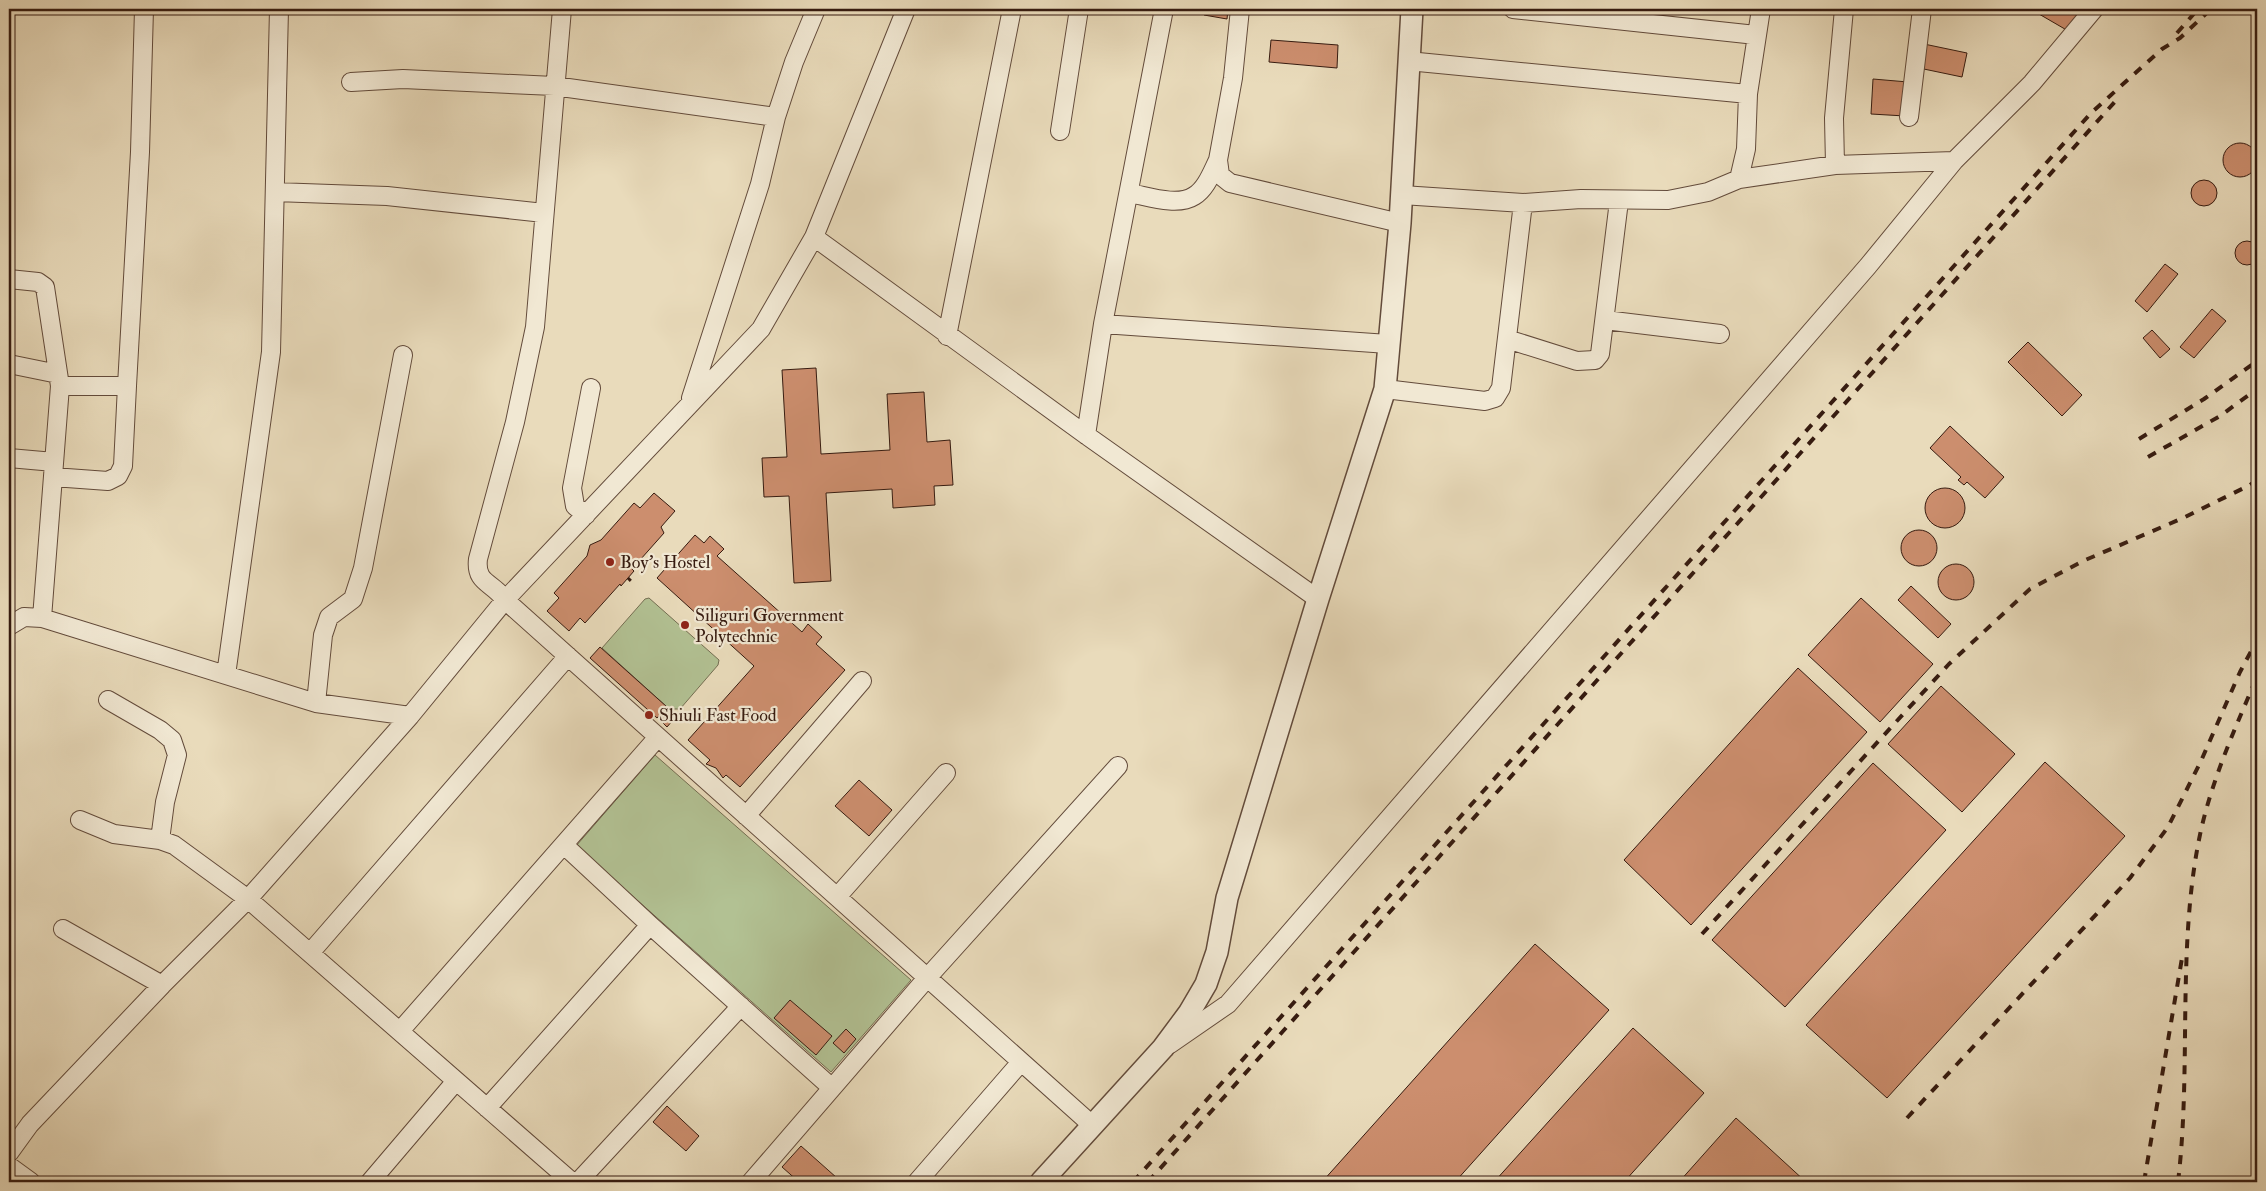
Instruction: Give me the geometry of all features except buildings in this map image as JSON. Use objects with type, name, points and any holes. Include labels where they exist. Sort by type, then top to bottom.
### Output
[{"type":"street","points":[[9,458],[108,481],[118,476],[123,466],[140,152],[144,9]]},
{"type":"street","points":[[226,675],[271,352],[278,9]]},
{"type":"street","points":[[562,9],[535,327],[515,422],[476,570],[482,580],[499,590],[505,600],[575,656],[666,738],[746,816],[1092,1125]]},
{"type":"street","points":[[690,404],[760,184],[776,117],[794,62],[816,9]]},
{"type":"street","points":[[9,1152],[30,1124],[162,985],[248,899],[410,716],[505,600],[761,330],[814,237],[906,9]]},
{"type":"street","points":[[947,336],[1012,9]]},
{"type":"street","points":[[1060,131],[1079,9]]},
{"type":"street","points":[[1086,435],[1102,324],[1164,9]]},
{"type":"street","points":[[1129,193],[1169,200],[1190,198],[1204,186],[1218,160],[1233,78],[1240,9]]},
{"type":"street","points":[[1041,1182],[1163,1048],[1189,1013],[1206,984],[1216,952],[1227,898],[1318,599],[1385,390],[1402,195],[1412,9]]},
{"type":"street","points":[[1513,9],[1756,35]]},
{"type":"street","points":[[1739,179],[1746,149],[1748,94],[1761,9]]},
{"type":"street","points":[[1835,165],[1834,118],[1844,9]]},
{"type":"street","points":[[1909,117],[1922,9]]},
{"type":"street","points":[[1163,1048],[1228,1004],[1868,266],[1954,162],[2032,84],[2087,15],[2094,9]]},
{"type":"street","points":[[1408,61],[1748,94]]},
{"type":"street","points":[[351,82],[403,79],[554,86],[776,117]]},
{"type":"street","points":[[1218,160],[1220,175],[1230,183],[1400,223]]},
{"type":"street","points":[[1402,195],[1523,203],[1581,199],[1619,201],[1668,200],[1708,192],[1739,179],[1835,165],[1954,162]]},
{"type":"street","points":[[275,192],[387,196],[544,213]]},
{"type":"street","points":[[1508,339],[1587,362],[1595,360],[1600,354],[1619,201]]},
{"type":"street","points":[[1385,390],[1485,401],[1495,398],[1501,388],[1523,203]]},
{"type":"street","points":[[814,237],[947,336],[1318,599]]},
{"type":"street","points":[[9,279],[38,282],[44,288],[59,380],[42,618]]},
{"type":"street","points":[[1605,320],[1720,334]]},
{"type":"street","points":[[1102,324],[1388,344]]},
{"type":"street","points":[[316,703],[323,635],[329,617],[353,599],[361,577],[404,355]]},
{"type":"street","points":[[9,364],[59,380],[127,386]]},
{"type":"street","points":[[586,515],[575,506],[572,488],[591,388]]},
{"type":"street","points":[[9,626],[24,617],[42,618],[316,703],[410,716]]},
{"type":"street","points":[[310,953],[575,656]]},
{"type":"street","points":[[746,816],[862,681]]},
{"type":"street","points":[[108,700],[160,730],[172,740],[177,755],[165,802],[160,840]]},
{"type":"street","points":[[400,1031],[564,845],[666,738]]},
{"type":"street","points":[[751,1182],[927,978],[1118,766]]},
{"type":"street","points":[[837,897],[946,773]]},
{"type":"street","points":[[80,820],[114,834],[160,840],[174,845],[248,899],[572,1182]]},
{"type":"street","points":[[564,845],[832,1088]]},
{"type":"street","points":[[488,1108],[650,925]]},
{"type":"street","points":[[63,929],[162,985]]},
{"type":"street","points":[[578,1182],[741,1006]]},
{"type":"street","points":[[917,1182],[1021,1062]]},
{"type":"street","points":[[370,1182],[456,1081]]},
{"type":"street","points":[[9,1166],[31,1182]]},
{"type":"green space","points":[[649,598],[719,660],[718,665],[680,709],[667,707],[602,648],[645,599]]},
{"type":"green space","points":[[655,755],[911,980],[831,1072],[576,846]]},
{"type":"railway","points":[[2177,33],[2198,9]]},
{"type":"railway","points":[[1133,1182],[2091,113],[2162,49],[2180,38],[2211,9]]},
{"type":"railway","points":[[1148,1182],[2120,96]]},
{"type":"railway","points":[[2139,439],[2204,399],[2257,361]]},
{"type":"railway","points":[[2148,457],[2220,416],[2257,389]]},
{"type":"railway","points":[[1702,934],[1949,664],[2030,589],[2083,561],[2183,518],[2257,480]]},
{"type":"railway","points":[[1907,1118],[2130,878],[2168,827],[2201,761],[2240,672],[2257,640]]},
{"type":"railway","points":[[2178,1182],[2184,1094],[2186,961],[2193,873],[2201,830],[2212,791],[2257,677]]},
{"type":"railway","points":[[2144,1182],[2182,958]]},
{"type":"place","name":"Boy's Hostel","points":[[610,562]]},
{"type":"place","name":"Siliguri Government Polytechnic","points":[[685,625]]},
{"type":"place","name":"Shiuli Fast Food","points":[[649,715]]}]
